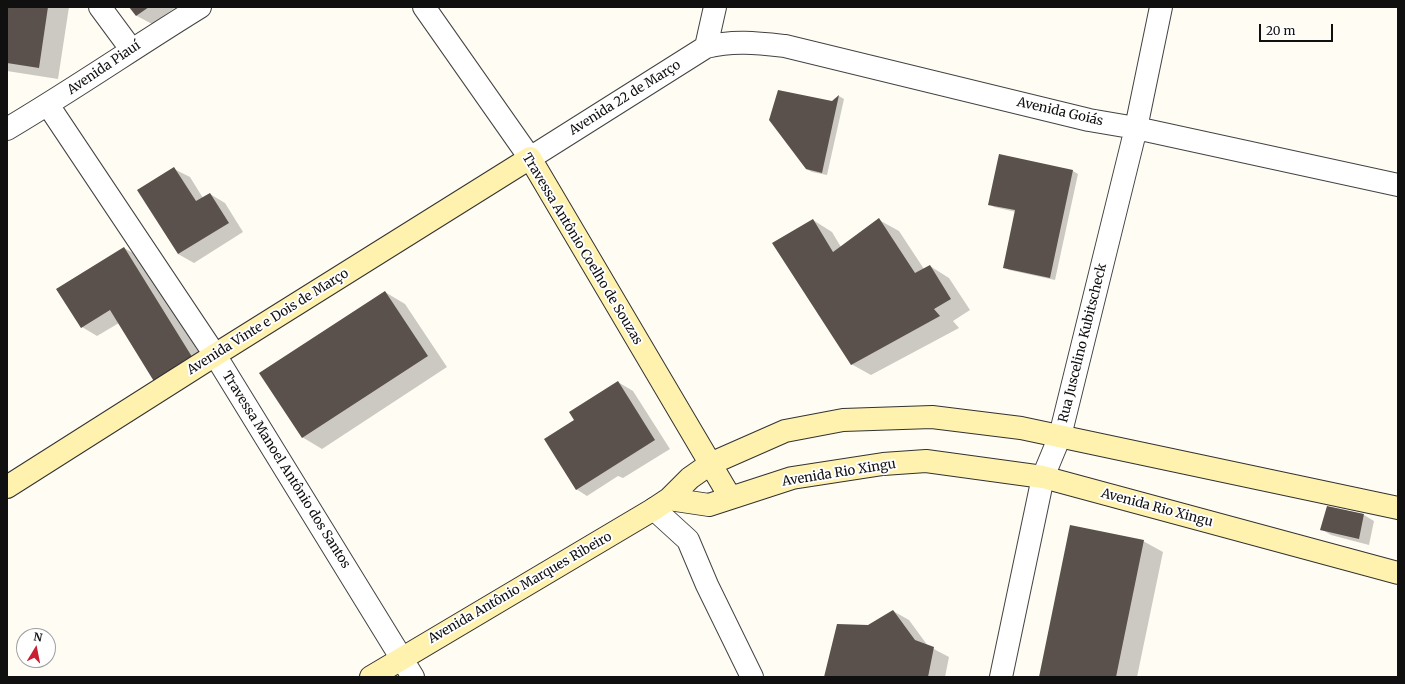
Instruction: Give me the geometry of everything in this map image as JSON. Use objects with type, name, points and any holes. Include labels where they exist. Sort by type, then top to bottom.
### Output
[{"type":"main road","name":"Avenida Vinte e Dois de Março","points":[[7,487],[530,158]]},
{"type":"main road","name":"Travessa Antônio Coelho de Souzas","points":[[530,158],[730,497]]},
{"type":"main road","points":[[662,504],[690,478],[710,464],[785,431],[843,420],[932,417],[1021,428],[1398,508]]},
{"type":"main road","name":"Avenida Rio Xingu","points":[[662,504],[709,505],[792,478],[883,464],[926,461],[1043,477],[1398,573]]},
{"type":"main road","name":"Avenida Antônio Marques Ribeiro","points":[[371,677],[662,504]]},
{"type":"street","points":[[100,7],[132,49]]},
{"type":"street","name":"Avenida Piauí","points":[[7,130],[200,7]]},
{"type":"street","name":"Travessa Antônio Coelho de Souzas","points":[[424,7],[530,158]]},
{"type":"street","points":[[715,7],[715,45]]},
{"type":"street","name":"Rua Juscelino Kubitscheck","points":[[1001,677],[1043,477],[1060,436],[1136,128],[1161,7]]},
{"type":"street","name":"Avenida Goiás","points":[[715,45],[752,42],[785,46],[1089,120],[1136,128],[1398,185]]},
{"type":"street","name":"Avenida 22 de Março","points":[[530,158],[715,45]]},
{"type":"street","name":"Travessa Manoel Antônio dos Santos","points":[[48,105],[215,355],[413,677]]},
{"type":"street","points":[[662,504],[688,540],[707,585],[752,677]]},
{"type":"building","points":[[7,7],[48,7],[39,68],[7,63]]},
{"type":"building","points":[[129,7],[149,7],[136,16]]},
{"type":"building","points":[[778,90],[832,101],[839,95],[822,173],[806,169],[769,120]]},
{"type":"building","points":[[999,154],[1073,170],[1050,278],[1003,268],[1015,210],[988,205]]},
{"type":"building","points":[[174,167],[196,201],[210,193],[229,223],[178,254],[137,190]]},
{"type":"building","points":[[879,218],[915,273],[930,265],[951,299],[934,309],[940,316],[851,365],[772,243],[813,219],[833,252]]},
{"type":"building","points":[[124,247],[194,360],[155,383],[110,310],[81,328],[56,289]]},
{"type":"building","points":[[385,291],[428,356],[302,438],[259,373]]},
{"type":"building","points":[[618,381],[655,440],[576,490],[544,439],[574,420],[569,412]]},
{"type":"building","points":[[1327,506],[1364,514],[1359,539],[1320,530]]},
{"type":"building","points":[[1070,525],[1144,540],[1116,677],[1039,677]]},
{"type":"building","points":[[893,610],[915,640],[934,647],[928,677],[824,677],[837,624],[868,625]]}]
